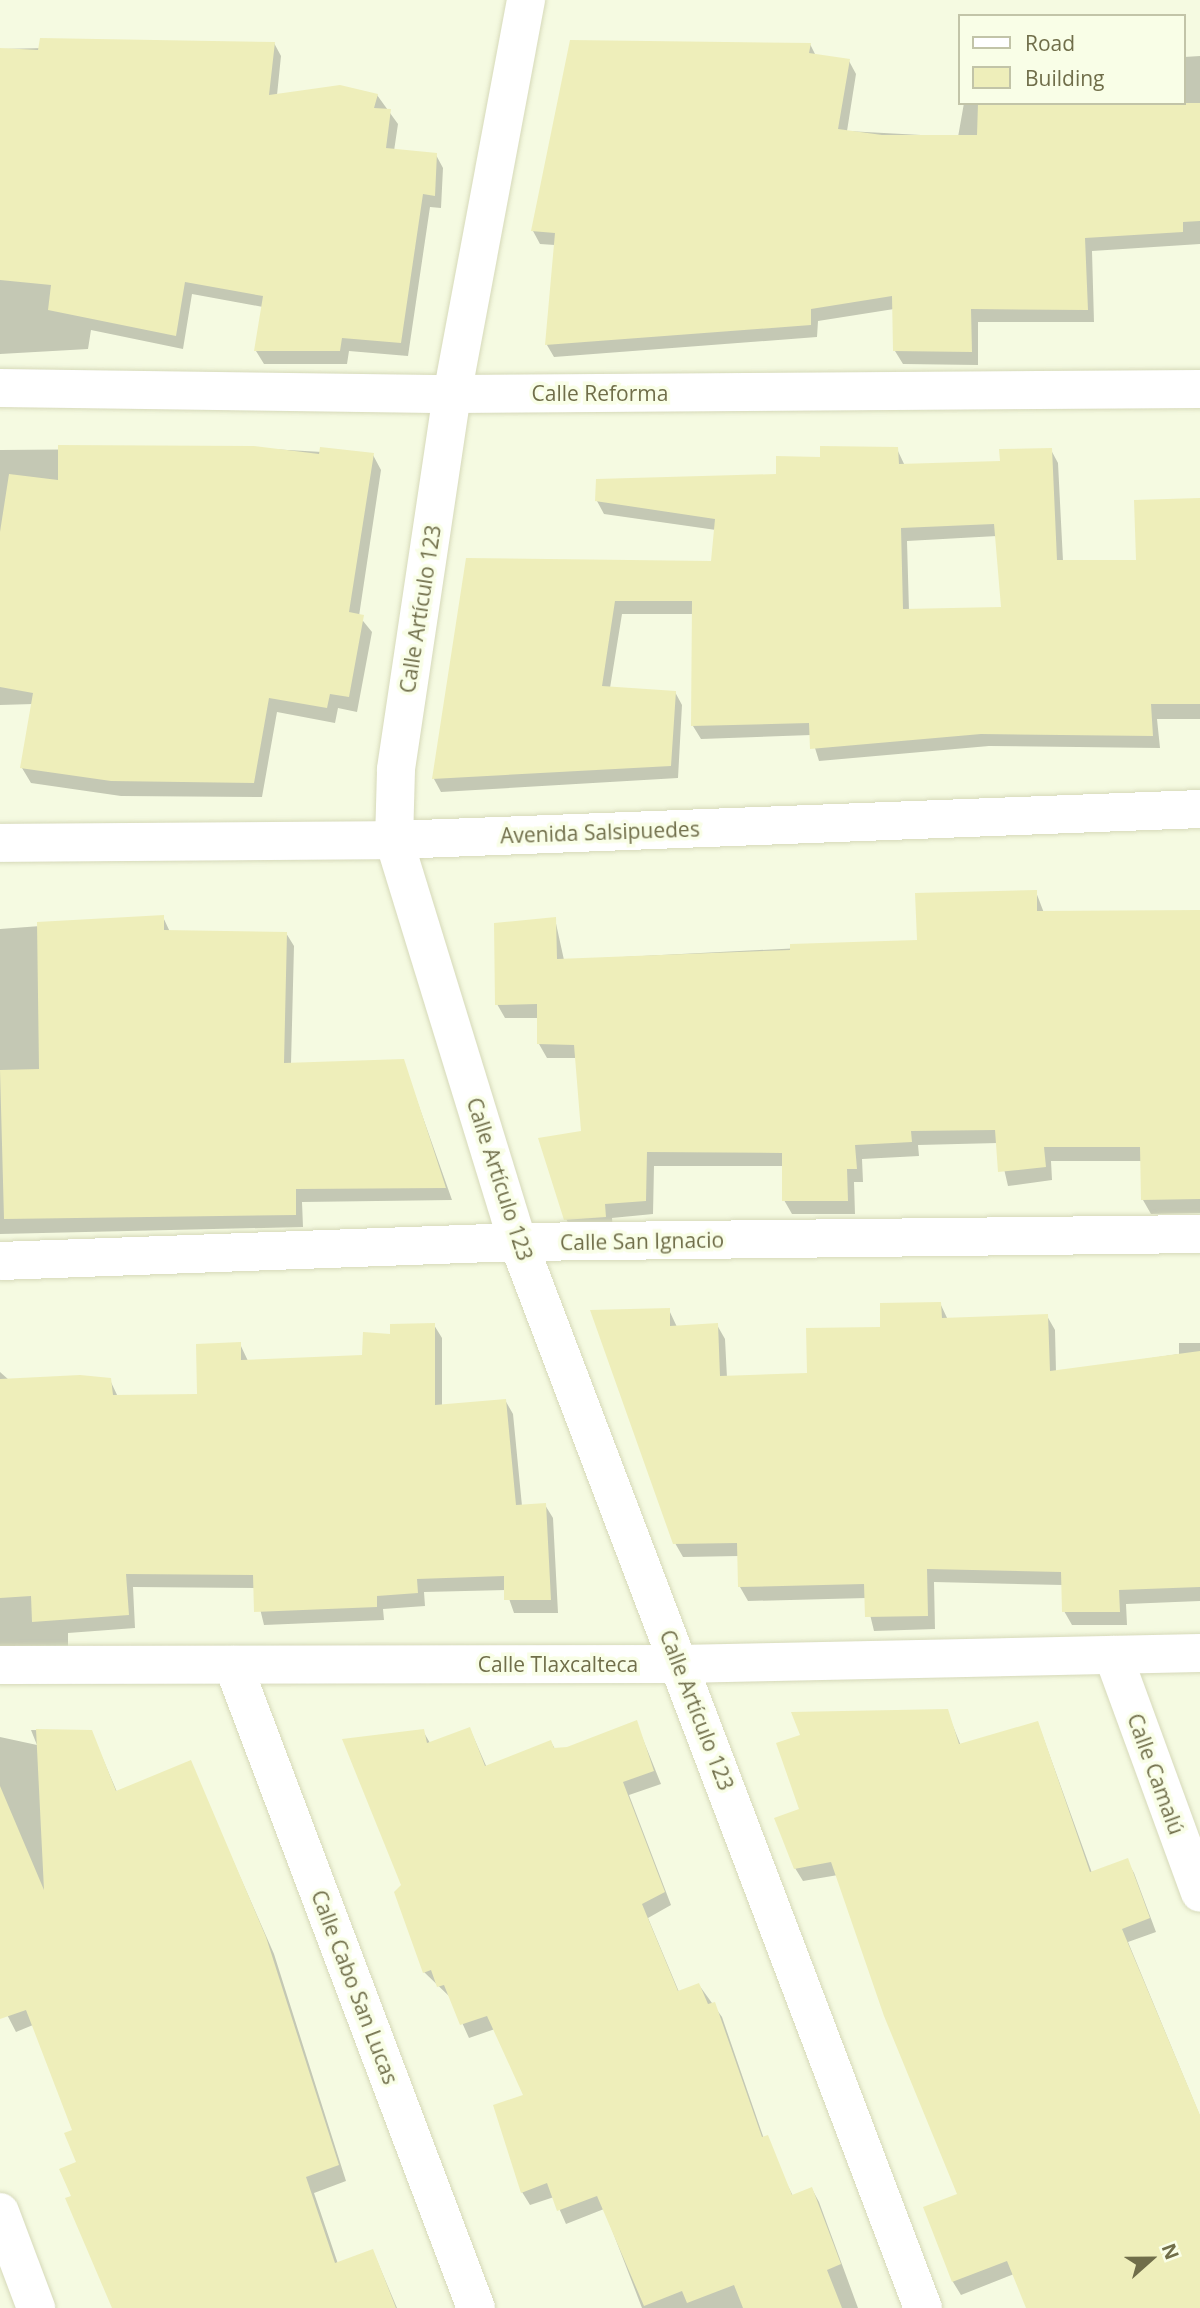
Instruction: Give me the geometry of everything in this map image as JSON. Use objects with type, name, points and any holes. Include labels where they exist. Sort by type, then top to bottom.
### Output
[{"type":"street","name":"Calle Artículo 123","points":[[526,0],[452,394],[396,770],[394,839],[519,1242],[923,2308]]},
{"type":"street","name":"Calle Reforma","points":[[0,388],[452,394],[1200,389]]},
{"type":"street","name":"Avenida Salsipuedes","points":[[0,843],[394,839],[1200,809]]},
{"type":"street","name":"Calle San Ignacio","points":[[0,1261],[519,1242],[1200,1234]]},
{"type":"street","name":"Calle Tlaxcalteca","points":[[0,1665],[679,1664],[1200,1653]]},
{"type":"street","name":"Calle Camalú","points":[[1113,1655],[1200,1893]]},
{"type":"street","name":"Calle Cabo San Lucas","points":[[233,1665],[476,2308]]},
{"type":"street","points":[[0,2212],[36,2308]]},
{"type":"building","points":[[40,38],[275,42],[269,95],[340,85],[378,94],[374,108],[391,109],[386,148],[437,153],[435,196],[423,194],[401,343],[342,338],[340,351],[254,351],[263,296],[185,282],[176,336],[48,310],[51,285],[0,280],[0,48],[38,50]]},
{"type":"building","points":[[570,40],[811,43],[809,53],[850,59],[838,129],[882,135],[977,135],[978,105],[1200,103],[1200,221],[1183,222],[1183,232],[1085,238],[1088,310],[971,309],[972,352],[893,351],[892,296],[811,309],[811,325],[545,345],[555,233],[531,231]]},
{"type":"building","points":[[58,445],[254,446],[319,454],[320,447],[374,453],[349,612],[364,615],[349,697],[330,694],[327,708],[269,698],[254,783],[111,781],[20,768],[33,693],[0,687],[0,532],[9,474],[58,480]]},
{"type":"building","points":[[820,446],[898,447],[899,464],[1000,461],[999,449],[1052,448],[1057,560],[1136,560],[1134,500],[1200,498],[1200,704],[1151,704],[1153,736],[981,734],[810,749],[809,723],[691,726],[692,601],[615,601],[602,686],[676,691],[671,766],[432,779],[466,558],[711,561],[715,519],[595,501],[596,479],[776,474],[776,456],[820,457]],"holes":[[[994,524],[1001,607],[903,609],[901,528]]]},
{"type":"building","points":[[1037,890],[1037,911],[1200,910],[1200,1199],[1141,1200],[1140,1147],[1044,1147],[1046,1167],[998,1172],[995,1130],[911,1131],[912,1142],[855,1145],[857,1169],[847,1169],[848,1201],[782,1201],[782,1153],[647,1152],[646,1201],[605,1204],[606,1217],[564,1220],[538,1138],[581,1131],[574,1045],[537,1044],[537,1004],[495,1005],[494,923],[556,917],[557,959],[790,950],[790,944],[917,940],[915,893]]},
{"type":"building","points":[[164,915],[164,930],[287,932],[284,1063],[404,1059],[446,1188],[296,1189],[296,1215],[4,1219],[0,1070],[39,1069],[37,922]]},
{"type":"building","points":[[941,1302],[942,1318],[1048,1314],[1050,1371],[1200,1351],[1200,1587],[1119,1590],[1120,1612],[1062,1612],[1061,1572],[927,1569],[928,1616],[865,1617],[864,1584],[738,1587],[737,1543],[673,1544],[590,1310],[670,1308],[670,1326],[718,1323],[720,1376],[807,1373],[806,1328],[880,1327],[880,1303]]},
{"type":"building","points":[[435,1323],[435,1405],[506,1399],[516,1505],[546,1503],[551,1600],[504,1600],[504,1576],[417,1579],[418,1593],[377,1596],[377,1607],[254,1612],[253,1575],[126,1574],[129,1615],[32,1622],[31,1596],[0,1598],[0,1379],[80,1375],[111,1378],[113,1395],[197,1394],[196,1344],[241,1342],[241,1360],[362,1355],[363,1332],[390,1334],[390,1324]]},
{"type":"building","points":[[948,1709],[959,1744],[1038,1721],[1090,1872],[1128,1858],[1150,1918],[1122,1929],[1200,2115],[1200,2308],[1026,2308],[1007,2261],[952,2282],[923,2207],[957,2194],[884,2016],[831,1862],[794,1869],[774,1818],[799,1809],[776,1743],[800,1735],[791,1712]]},
{"type":"building","points":[[637,1720],[654,1771],[623,1782],[665,1892],[642,1904],[678,1991],[699,1983],[708,2004],[715,2002],[762,2137],[768,2135],[792,2195],[812,2187],[841,2264],[827,2270],[842,2308],[743,2308],[734,2285],[687,2303],[682,2291],[644,2306],[597,2196],[557,2211],[547,2183],[521,2193],[493,2105],[523,2095],[487,2016],[460,2025],[444,1985],[437,1987],[431,1970],[423,1973],[394,1892],[401,1885],[342,1739],[424,1729],[427,1743],[470,1727],[485,1766],[551,1740],[554,1748],[567,1747]]},
{"type":"building","points":[[36,1729],[92,1730],[116,1791],[191,1760],[266,1937],[339,2165],[306,2177],[335,2263],[373,2249],[396,2308],[112,2308],[65,2198],[71,2196],[59,2169],[76,2162],[64,2133],[72,2130],[26,2010],[0,2019],[0,1786],[44,1890]]}]
